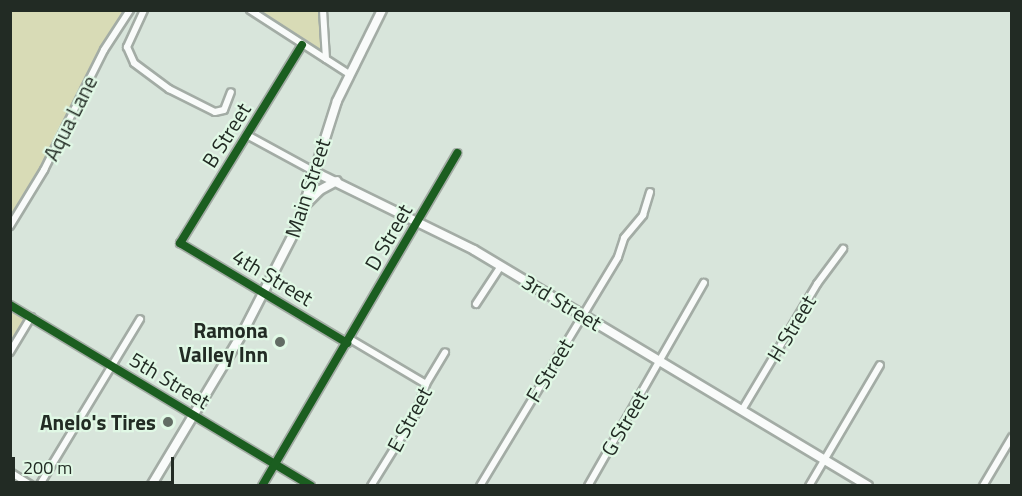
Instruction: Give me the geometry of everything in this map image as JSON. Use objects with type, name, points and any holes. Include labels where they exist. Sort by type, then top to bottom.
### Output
[{"type":"main road","name":"Main Street","points":[[151,486],[264,294],[297,227],[313,171],[349,74],[382,10]]},
{"type":"main road","name":"3rd Street","points":[[313,171],[418,222],[501,266],[868,486]]},
{"type":"main road","points":[[303,208],[320,190],[337,182]]},
{"type":"street","name":"Aqua Lane","points":[[10,226],[44,170],[104,50],[130,10]]},
{"type":"street","points":[[144,10],[127,47],[134,63],[169,89],[215,112],[224,110],[231,92]]},
{"type":"street","points":[[250,10],[349,74]]},
{"type":"street","points":[[323,10],[326,59]]},
{"type":"street","name":"B Street","points":[[180,243],[302,45]]},
{"type":"street","name":"3rd Street","points":[[247,135],[313,171]]},
{"type":"street","name":"D Street","points":[[262,486],[457,153]]},
{"type":"street","name":"F Street","points":[[480,486],[618,256],[624,238],[643,215],[650,192]]},
{"type":"street","name":"4th Street","points":[[180,243],[264,294],[426,384]]},
{"type":"street","name":"H Street","points":[[742,410],[817,284],[843,249]]},
{"type":"street","points":[[476,304],[501,266]]},
{"type":"street","name":"G Street","points":[[588,486],[704,283]]},
{"type":"street","name":"5th Street","points":[[10,305],[311,486]]},
{"type":"street","points":[[10,352],[31,317]]},
{"type":"street","points":[[39,486],[140,319]]},
{"type":"street","name":"E Street","points":[[372,486],[415,416],[426,384],[445,352]]},
{"type":"street","points":[[809,486],[880,365]]},
{"type":"street","points":[[983,486],[1011,437]]},
{"type":"street","points":[[10,472],[32,486]]},
{"type":"green space","points":[[11,11],[132,11],[11,227]]},
{"type":"green space","points":[[251,11],[325,11],[330,61]]},
{"type":"green space","points":[[11,305],[31,318],[11,352]]},
{"type":"cycle path","points":[[302,45],[180,243],[347,343]]},
{"type":"cycle path","points":[[262,486],[457,153]]},
{"type":"cycle path","points":[[10,305],[311,486]]},
{"type":"place","name":"Ramona Valley Inn","points":[[280,342]]},
{"type":"place","name":"Anelo's Tires","points":[[168,422]]}]
